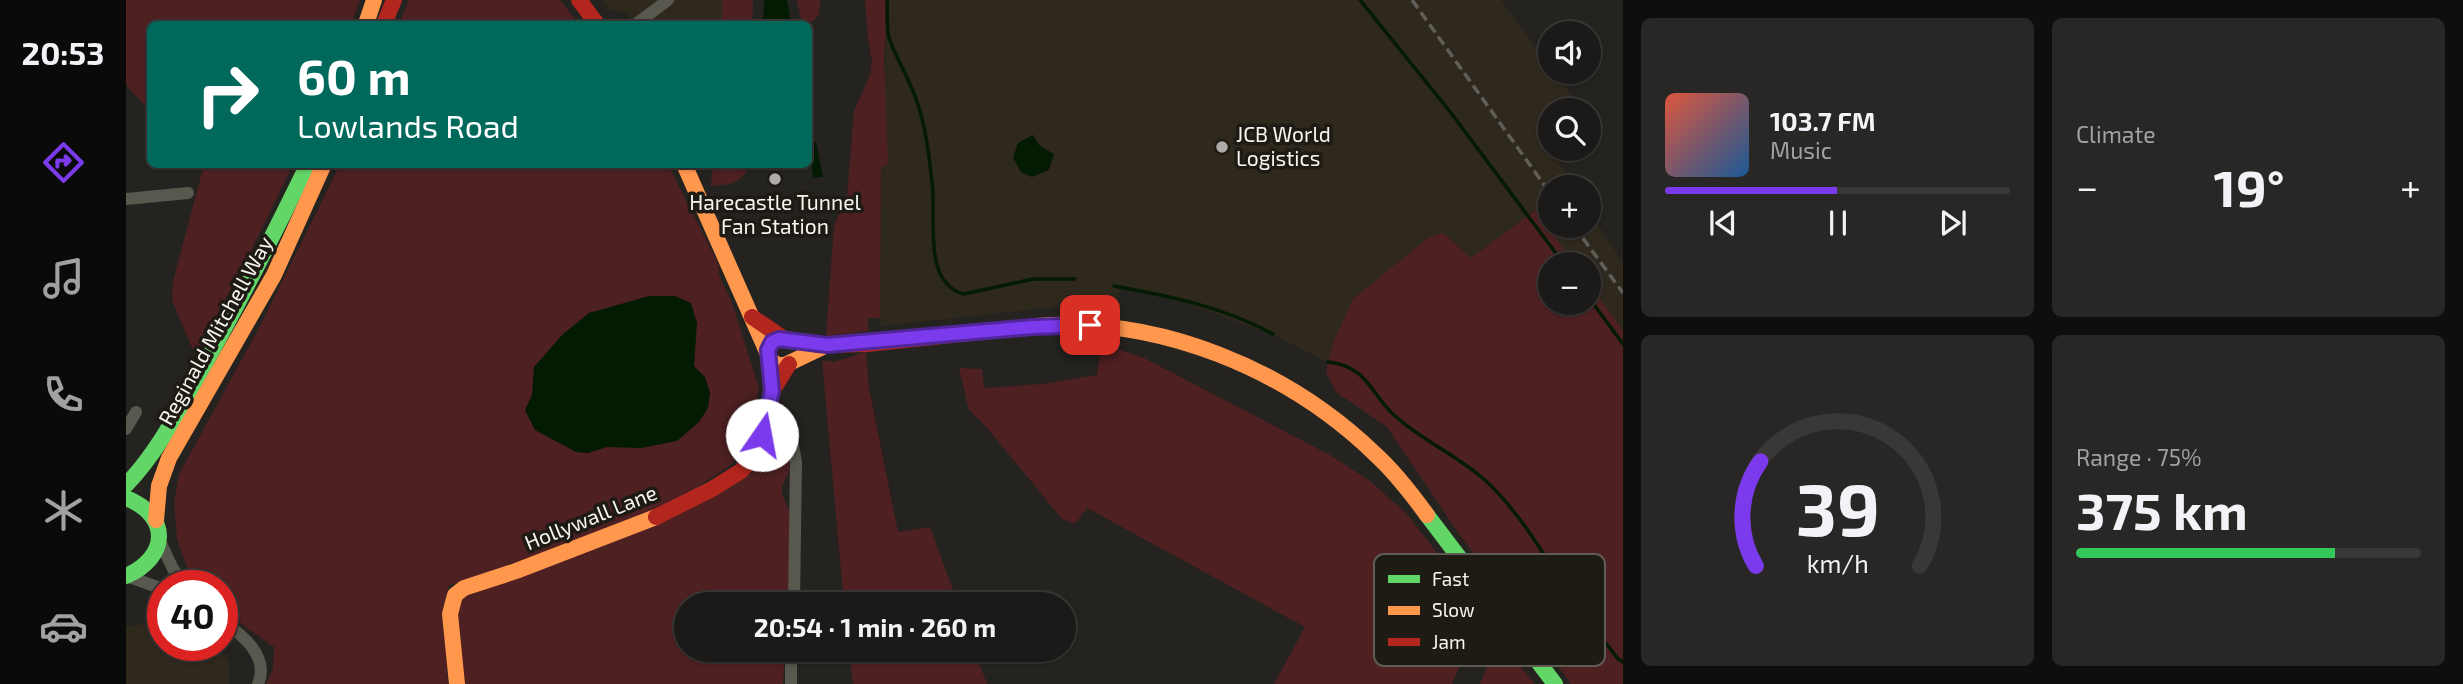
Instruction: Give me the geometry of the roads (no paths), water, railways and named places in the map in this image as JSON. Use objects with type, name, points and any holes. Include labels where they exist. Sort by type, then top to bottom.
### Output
[{"type":"street","points":[[367,21],[374,0]]},
{"type":"street","points":[[385,21],[394,0]]},
{"type":"street","points":[[579,0],[595,21]]},
{"type":"street","points":[[640,21],[668,0]]},
{"type":"street","name":"Reginald Mitchell Way","points":[[126,485],[137,475],[159,444],[204,366],[258,269],[306,168]]},
{"type":"street","name":"Reginald Mitchell Way","points":[[159,538],[156,520],[159,486],[169,458],[274,275],[322,168]]},
{"type":"street","points":[[686,168],[769,354],[778,365],[791,362],[827,345]]},
{"type":"street","points":[[126,200],[181,197]]},
{"type":"street","points":[[752,317],[794,347],[791,362]]},
{"type":"street","points":[[769,354],[772,342],[786,339],[827,345],[1033,327],[1090,325],[1155,334],[1245,367],[1304,398],[1366,444],[1406,488],[1456,554]]},
{"type":"street","name":"Hollywall Lane","points":[[769,354],[772,391]]},
{"type":"street","name":"Hollywall Lane","points":[[457,684],[450,614],[455,594],[650,520],[741,471],[755,455],[772,391],[791,362]]},
{"type":"street","points":[[767,409],[785,421],[793,438],[796,462],[794,592]]},
{"type":"street","points":[[126,498],[146,507],[156,520]]},
{"type":"street","points":[[126,576],[141,571],[148,565],[156,553],[159,538]]},
{"type":"street","points":[[159,538],[174,570]]},
{"type":"street","points":[[126,576],[147,583]]},
{"type":"street","points":[[238,632],[253,648],[261,667],[258,684]]},
{"type":"street","points":[[791,662],[791,684]]},
{"type":"street","points":[[1541,666],[1555,684]]},
{"type":"waterway","points":[[887,0],[889,38],[914,94],[925,131],[932,182],[934,246],[936,262],[942,276],[950,287],[964,294],[1033,279],[1075,279]]},
{"type":"waterway","points":[[1360,0],[1451,113],[1555,252]]},
{"type":"waterway","points":[[1114,286],[1176,298],[1216,310],[1273,334]]},
{"type":"waterway","points":[[1601,314],[1623,344]]},
{"type":"waterway","points":[[1328,362],[1352,369],[1360,375],[1395,416],[1487,482],[1522,523],[1543,554]]},
{"type":"waterway","points":[[1605,642],[1623,662]]},
{"type":"railway","points":[[1412,0],[1538,176]]},
{"type":"railway","points":[[1583,238],[1623,293]]},
{"type":"place","name":"JCB World Logistics","points":[[1222,147]]},
{"type":"place","name":"Harecastle Tunnel Fan Station","points":[[775,179]]}]
